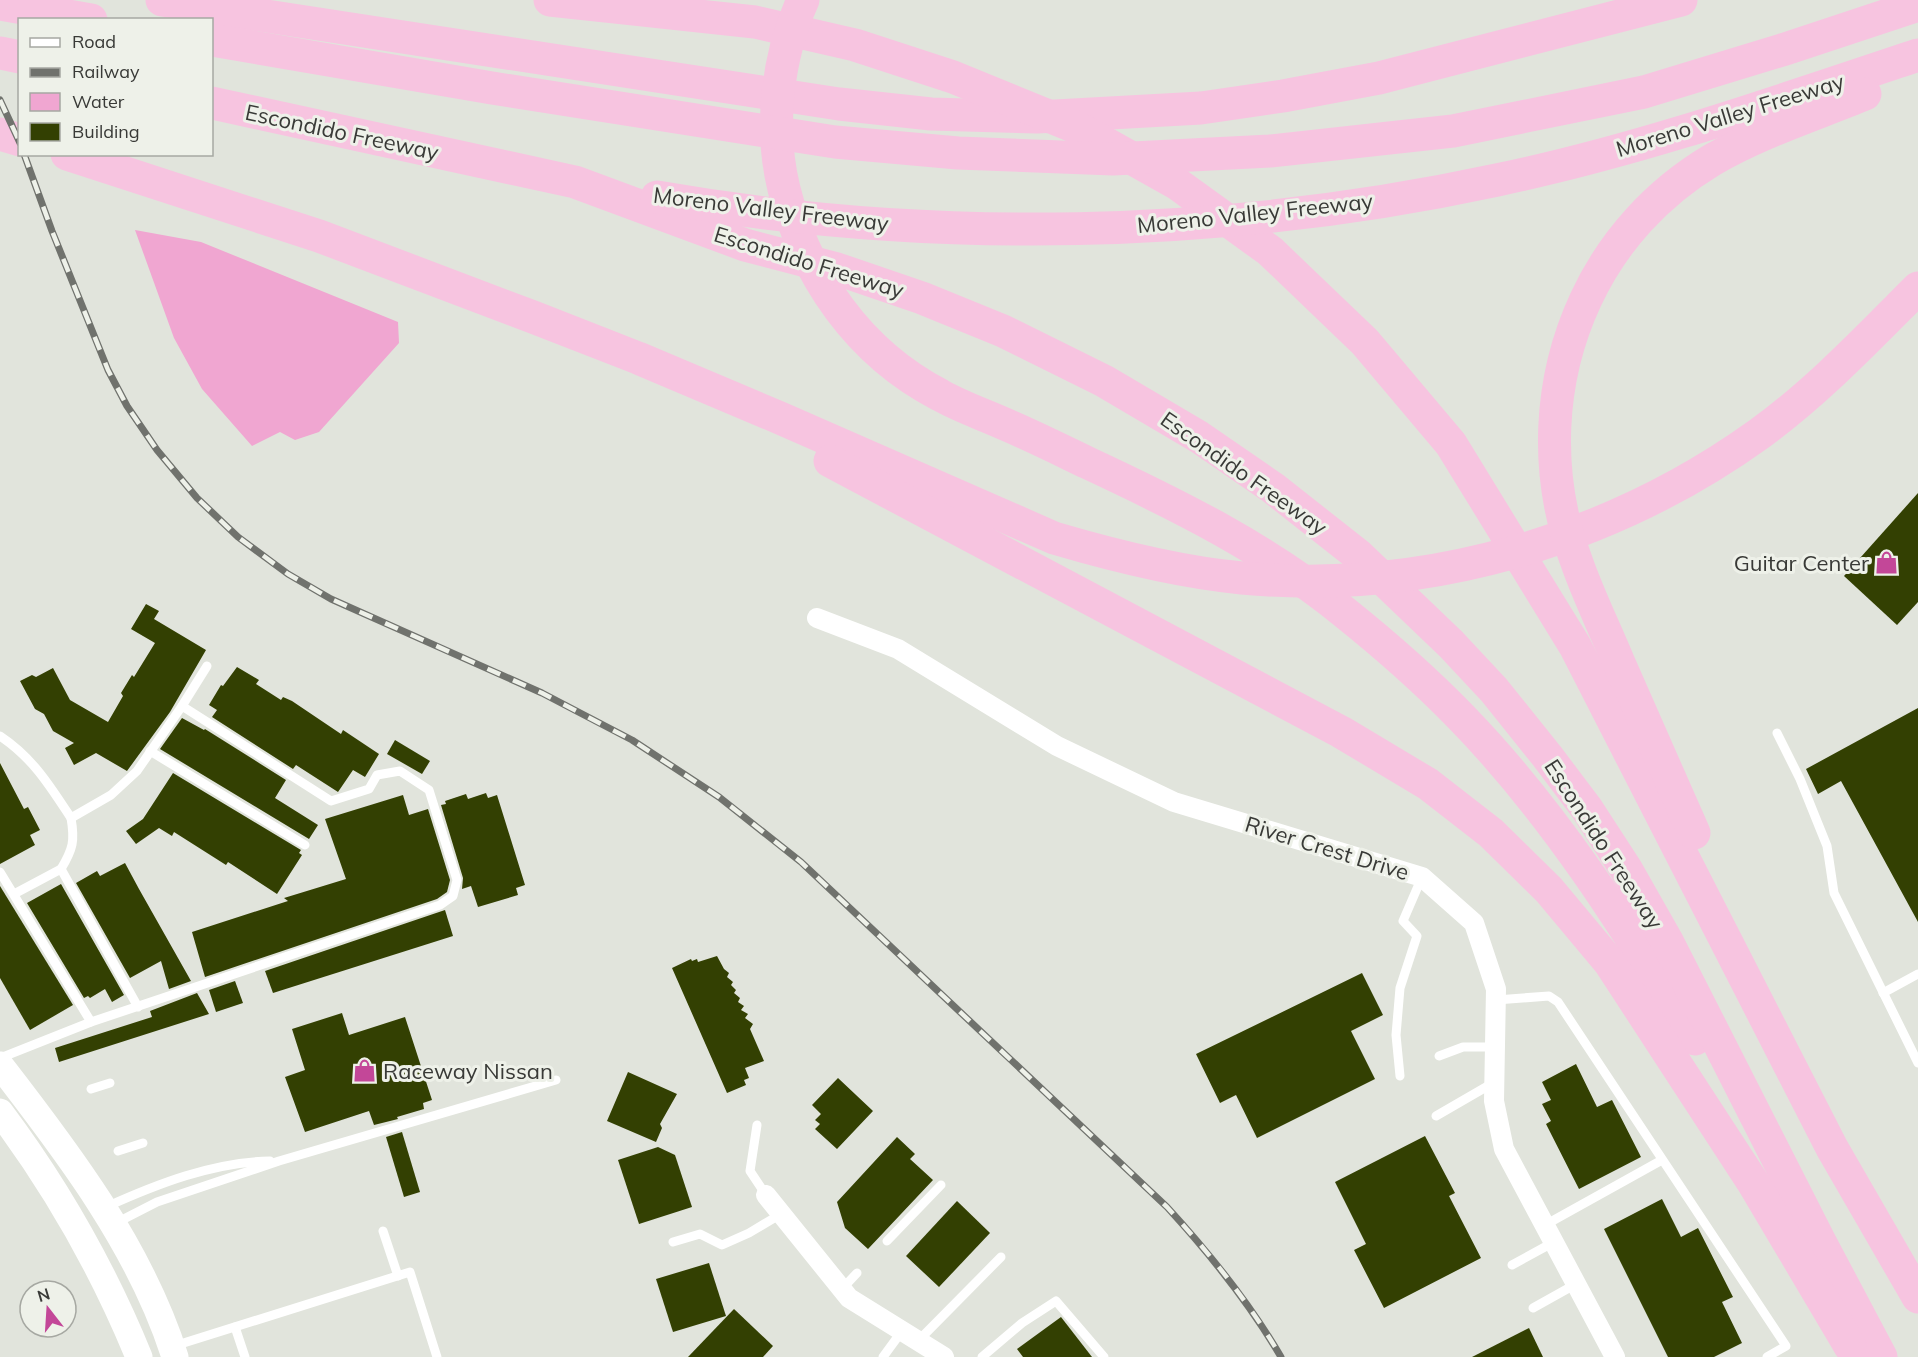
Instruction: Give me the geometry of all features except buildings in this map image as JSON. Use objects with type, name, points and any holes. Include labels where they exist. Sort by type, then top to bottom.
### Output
[{"type":"highway","points":[[162,0],[839,104],[931,114],[1037,117],[1201,108],[1283,96],[1379,78],[1681,0]]},
{"type":"highway","points":[[550,0],[755,22],[855,45],[953,76],[1078,128],[1176,183],[1270,251],[1365,342],[1451,444],[1575,646],[1832,1148],[1918,1297]]},
{"type":"highway","points":[[803,0],[790,35],[779,88],[776,135],[781,176],[797,234],[815,273],[847,321],[895,366],[941,396],[1178,505],[1229,532],[1341,609],[1460,716],[1512,775],[1590,876],[1643,955],[1818,1240]]},
{"type":"highway","points":[[4,5],[79,18]]},
{"type":"highway","points":[[213,40],[492,88],[835,142],[958,153],[1113,159],[1270,151],[1453,131],[1644,92],[1918,5]]},
{"type":"highway","points":[[0,53],[18,57]]},
{"type":"highway","name":"Moreno Valley Freeway","points":[[575,182],[679,201],[793,216],[946,227],[1034,229],[1220,220],[1382,201],[1497,180],[1612,153],[1717,122],[1918,55]]},
{"type":"highway","points":[[1832,1148],[1575,559],[1559,499],[1554,436],[1556,393],[1564,353],[1577,318],[1597,276],[1627,233],[1658,199],[1713,160],[1756,138],[1873,91],[1918,66]]},
{"type":"highway","name":"Escondido Freeway","points":[[213,103],[575,182],[745,245],[837,269],[922,298],[1003,331],[1104,381],[1199,437],[1273,488],[1358,555],[1451,644],[1494,690],[1587,809],[1626,869],[1668,943],[1818,1240],[1881,1357]]},
{"type":"highway","points":[[0,134],[18,139]]},
{"type":"highway","points":[[73,156],[319,236],[638,358],[1054,538],[1100,552],[1153,564],[1240,578],[1293,582],[1400,575],[1465,565],[1508,555],[1588,528],[1643,503],[1701,472],[1758,435],[1785,414],[1831,376],[1918,288]]},
{"type":"highway","points":[[638,358],[1032,570],[1341,732],[1428,784],[1491,833],[1549,890],[1610,963],[1754,1184],[1856,1357]]},
{"type":"main road","points":[[0,1065],[41,1118],[108,1216],[150,1294],[173,1352]]},
{"type":"main road","points":[[0,1112],[9,1142],[84,1239],[118,1307],[139,1357]]},
{"type":"main road","points":[[9,1142],[41,1118]]},
{"type":"street","name":"River Crest Drive","points":[[817,618],[898,649],[1058,746],[1174,802],[1422,877],[1474,923],[1496,989],[1493,1083],[1494,1101],[1504,1149],[1615,1357]]},
{"type":"street","points":[[765,1195],[849,1298],[939,1356]]},
{"type":"lane","points":[[71,818],[111,795],[136,771],[207,666]]},
{"type":"lane","points":[[0,1058],[91,1022],[440,905],[453,896],[456,880],[429,790],[400,771],[377,775],[369,789],[332,801],[182,706]]},
{"type":"lane","points":[[1777,733],[1800,779],[1827,846],[1834,893],[1918,1063]]},
{"type":"lane","points":[[0,736],[28,758],[42,774],[71,818],[74,838],[71,852],[62,868],[14,894]]},
{"type":"lane","points":[[150,751],[305,845]]},
{"type":"lane","points":[[62,868],[138,1007]]},
{"type":"lane","points":[[0,872],[91,1022]]},
{"type":"lane","points":[[1400,1076],[1396,1035],[1400,988],[1417,936],[1403,921],[1422,877]]},
{"type":"lane","points":[[1883,993],[1918,974]]},
{"type":"lane","points":[[1496,1000],[1549,996],[1558,1002],[1786,1346],[1767,1357]]},
{"type":"lane","points":[[1439,1056],[1462,1047],[1494,1047]]},
{"type":"lane","points":[[108,1216],[279,1161],[556,1080]]},
{"type":"lane","points":[[91,1089],[110,1083]]},
{"type":"lane","points":[[1436,1116],[1493,1083]]},
{"type":"lane","points":[[757,1125],[750,1171],[765,1195]]},
{"type":"lane","points":[[118,1151],[143,1143]]},
{"type":"lane","points":[[1545,1225],[1662,1160]]},
{"type":"lane","points":[[108,1216],[166,1182],[252,1161],[279,1161]]},
{"type":"lane","points":[[887,1241],[940,1185]]},
{"type":"lane","points":[[673,1242],[700,1234],[722,1245],[749,1233],[781,1214]]},
{"type":"lane","points":[[383,1231],[398,1276]]},
{"type":"lane","points":[[1512,1265],[1554,1242]]},
{"type":"lane","points":[[883,1357],[1001,1257]]},
{"type":"lane","points":[[173,1352],[235,1328],[410,1272],[437,1357]]},
{"type":"lane","points":[[842,1289],[857,1273]]},
{"type":"lane","points":[[1533,1308],[1576,1284]]},
{"type":"lane","points":[[982,1357],[1022,1323],[1056,1301],[1104,1357]]},
{"type":"lane","points":[[235,1328],[245,1357]]},
{"type":"water","points":[[135,230],[201,242],[398,322],[399,343],[319,432],[295,440],[280,432],[252,446],[202,389],[174,338]]},
{"type":"railway","points":[[0,100],[18,139]]},
{"type":"railway","points":[[25,156],[108,370],[127,406],[157,450],[197,498],[238,537],[288,574],[331,599],[542,693],[632,740],[719,797],[801,862],[1167,1207],[1228,1279],[1256,1317],[1281,1357]]},
{"type":"place","name":"Guitar Center","points":[[1887,563]]},
{"type":"place","name":"Raceway Nissan","points":[[365,1071]]}]
